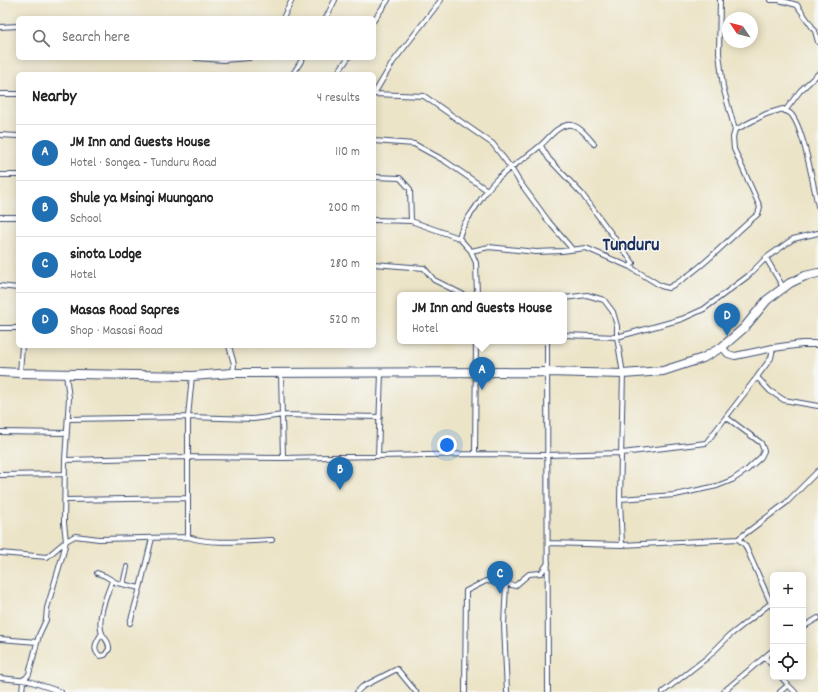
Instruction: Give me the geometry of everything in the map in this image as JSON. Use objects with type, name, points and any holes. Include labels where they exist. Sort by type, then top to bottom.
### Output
[{"type":"highway","points":[[0,372],[192,376],[233,373],[381,372],[547,372],[623,374],[663,371],[703,358],[722,347],[744,328],[767,300],[783,287],[805,276],[818,272]]},
{"type":"main road","points":[[722,347],[728,354],[735,356],[773,348],[802,344],[818,344]]},
{"type":"street","points":[[284,16],[292,0]]},
{"type":"street","points":[[327,16],[336,0]]},
{"type":"street","points":[[376,17],[388,0]]},
{"type":"street","points":[[376,91],[393,62],[441,0]]},
{"type":"street","points":[[471,251],[489,247],[536,252],[586,248],[630,267],[661,286],[668,288],[678,283],[692,272],[758,214],[760,207],[734,149],[733,137],[735,130],[723,87],[719,53],[720,0]]},
{"type":"street","points":[[770,0],[779,0],[797,4],[815,31],[818,42]]},
{"type":"street","points":[[0,27],[16,26]]},
{"type":"street","points":[[294,72],[301,60]]},
{"type":"street","points":[[338,72],[347,60]]},
{"type":"street","points":[[785,111],[800,90],[818,74]]},
{"type":"street","points":[[0,94],[16,94]]},
{"type":"street","points":[[376,94],[424,96],[492,144],[549,222],[572,249]]},
{"type":"street","points":[[735,130],[766,114],[783,109],[790,114],[798,127],[818,206]]},
{"type":"street","points":[[459,238],[464,224],[494,182],[541,146],[560,127],[569,124],[574,126],[583,132],[594,144]]},
{"type":"street","points":[[0,136],[16,136]]},
{"type":"street","points":[[376,141],[414,144],[445,161],[487,190]]},
{"type":"street","points":[[541,146],[549,159],[582,194],[632,263],[630,267]]},
{"type":"street","points":[[0,175],[16,175]]},
{"type":"street","points":[[376,177],[400,178],[410,189],[410,221]]},
{"type":"street","points":[[0,217],[16,217]]},
{"type":"street","points":[[376,220],[410,221],[459,238],[471,251],[476,263],[477,292]]},
{"type":"street","points":[[567,336],[617,337],[682,319],[704,309],[748,276],[766,258],[793,239],[818,233]]},
{"type":"street","points":[[766,258],[783,287]]},
{"type":"street","points":[[376,264],[424,268],[434,280],[458,292]]},
{"type":"street","points":[[0,286],[16,288]]},
{"type":"street","points":[[567,298],[587,295],[604,300],[613,312],[617,326],[617,337],[623,374],[620,499],[622,545]]},
{"type":"street","points":[[0,328],[16,328]]},
{"type":"street","points":[[475,454],[476,344]]},
{"type":"street","points":[[547,344],[548,692]]},
{"type":"street","points":[[20,373],[22,348]]},
{"type":"street","points":[[230,348],[234,364],[233,373]]},
{"type":"street","points":[[65,460],[188,457],[283,458],[475,454],[622,454],[706,443],[757,378],[771,358],[773,348]]},
{"type":"street","points":[[378,456],[381,372]]},
{"type":"street","points":[[281,373],[283,458]]},
{"type":"street","points":[[22,692],[23,681],[29,674],[39,635],[46,620],[47,608],[66,541],[65,460],[69,398],[66,374]]},
{"type":"street","points":[[188,537],[188,417],[192,376]]},
{"type":"street","points":[[757,378],[770,391],[784,400],[818,406]]},
{"type":"street","points":[[68,419],[188,417],[253,419],[283,415],[380,417]]},
{"type":"street","points":[[620,499],[675,495],[717,486],[732,480],[747,470],[761,457],[764,451],[761,443],[726,417]]},
{"type":"street","points":[[0,432],[67,433]]},
{"type":"street","points":[[548,544],[622,545],[738,538],[786,503],[818,471]]},
{"type":"street","points":[[0,475],[65,474]]},
{"type":"street","points":[[65,500],[188,498]]},
{"type":"street","points":[[0,553],[47,556],[75,536],[99,540],[188,537],[197,540],[213,541],[272,540]]},
{"type":"street","points":[[130,623],[152,538]]},
{"type":"street","points":[[738,538],[745,545],[770,601]]},
{"type":"street","points":[[465,692],[466,591],[486,582],[514,586],[529,574],[541,573],[548,562]]},
{"type":"street","points":[[123,584],[127,567]]},
{"type":"street","points":[[97,573],[112,581],[140,588]]},
{"type":"street","points":[[102,633],[95,647],[96,652],[100,656],[106,655],[109,649],[109,643],[102,633],[100,623],[103,608],[112,581]]},
{"type":"street","points":[[506,584],[504,624],[507,692]]},
{"type":"street","points":[[663,692],[708,657],[729,636],[770,604]]},
{"type":"street","points":[[806,626],[818,618]]},
{"type":"street","points":[[0,639],[38,642]]},
{"type":"street","points":[[723,692],[770,653]]},
{"type":"street","points":[[765,657],[770,663]]},
{"type":"street","points":[[357,692],[362,687],[397,669],[416,692]]},
{"type":"street","points":[[0,678],[23,681],[61,692]]},
{"type":"street","points":[[784,680],[795,692]]},
{"type":"street","points":[[780,692],[788,685]]},
{"type":"street","points":[[50,688],[52,692]]},
{"type":"place","name":"Masas Road Sapres","points":[[727,336]]},
{"type":"place","name":"JM Inn and Guests House","points":[[482,390]]},
{"type":"place","name":"Shule ya Msingi Muungano","points":[[340,490]]},
{"type":"place","name":"sinota Lodge","points":[[500,594]]},
{"type":"district","name":"Tunduru","points":[[631,243]]}]
